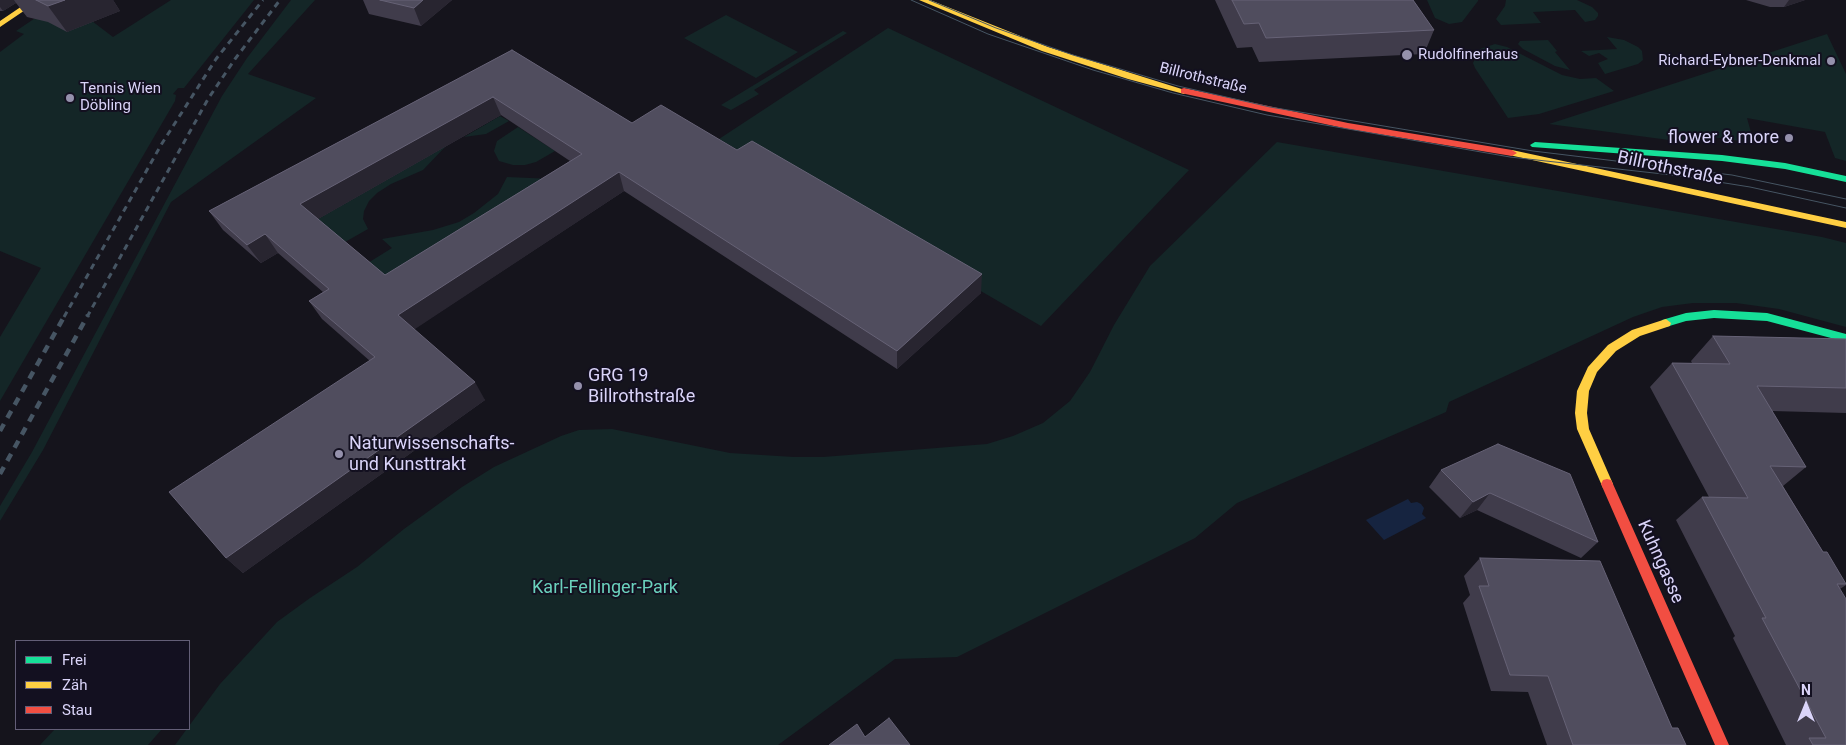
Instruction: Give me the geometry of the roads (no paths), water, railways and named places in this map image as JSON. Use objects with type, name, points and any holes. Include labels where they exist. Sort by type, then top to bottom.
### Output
[{"type":"main road","points":[[0,25],[36,0]]},
{"type":"main road","name":"Billrothstraße","points":[[923,0],[1045,49],[1131,77],[1200,95],[1357,127],[1487,147],[1846,225]]},
{"type":"main road","name":"Billrothstraße","points":[[1487,147],[1555,145],[1722,158],[1785,166],[1846,178]]},
{"type":"main road","name":"Kuhngasse","points":[[1722,745],[1582,429],[1583,391],[1592,370],[1612,348],[1636,333],[1686,317],[1714,314],[1767,317],[1820,329],[1846,338]]},
{"type":"water","points":[[1408,499],[1411,503],[1417,502],[1421,504],[1424,508],[1422,514],[1426,518],[1384,540],[1366,520]]},
{"type":"tram line","points":[[911,0],[988,34],[1093,70],[1173,93],[1267,115],[1510,157],[1681,176],[1750,187],[1846,208]]},
{"type":"tram line","points":[[929,0],[996,28],[1073,55],[1178,86],[1270,107],[1533,151],[1732,175],[1846,199]]},
{"type":"railway","points":[[64,317],[161,145],[216,59],[263,0]]},
{"type":"railway","points":[[87,317],[208,99],[235,59],[280,0]]},
{"type":"railway","points":[[0,431],[65,315]]},
{"type":"railway","points":[[0,474],[88,315]]},
{"type":"place","name":"Rudolfinerhaus","points":[[1407,55]]},
{"type":"place","name":"Richard-Eybner-Denkmal","points":[[1831,61]]},
{"type":"place","name":"Tennis Wien Döbling","points":[[70,98]]},
{"type":"place","name":"flower & more","points":[[1789,138]]},
{"type":"place","name":"GRG 19 Billrothstraße","points":[[578,386]]},
{"type":"place","name":"Naturwissenschafts- und Kunsttrakt","points":[[339,454]]},
{"type":"park label","name":"Karl-Fellinger-Park","points":[[605,588]]}]
